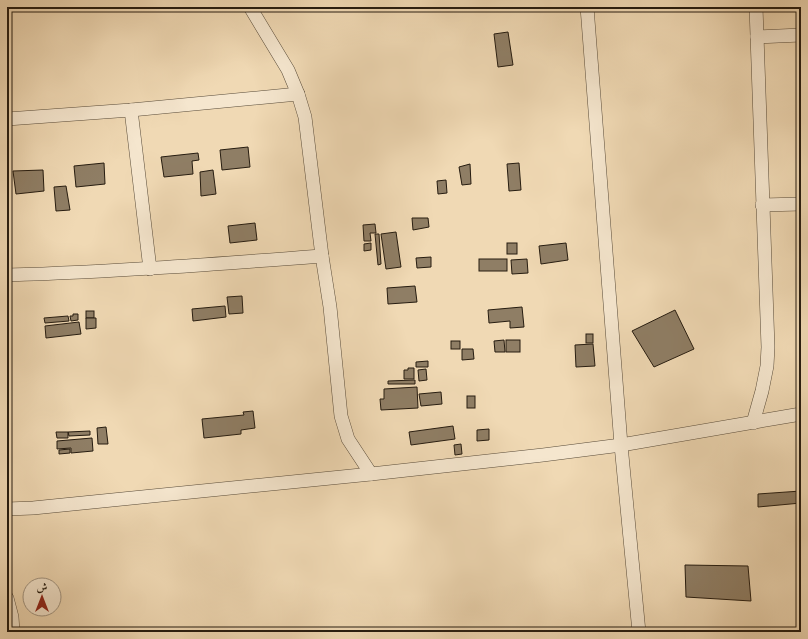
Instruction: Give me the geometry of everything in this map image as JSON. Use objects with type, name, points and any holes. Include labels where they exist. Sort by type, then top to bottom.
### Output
[{"type":"street","points":[[250,7],[288,70],[298,94],[305,117],[322,256],[330,307],[341,416],[348,439],[371,474]]},
{"type":"street","points":[[587,7],[621,445],[639,632]]},
{"type":"street","points":[[753,423],[767,366],[768,347],[756,7]]},
{"type":"street","points":[[757,37],[801,35]]},
{"type":"street","points":[[7,120],[298,94]]},
{"type":"street","points":[[131,110],[150,269]]},
{"type":"street","points":[[762,205],[801,204]]},
{"type":"street","points":[[7,275],[150,269],[322,256]]},
{"type":"street","points":[[7,509],[33,508],[371,474],[543,455],[621,445],[801,414]]},
{"type":"street","points":[[7,598],[13,632]]},
{"type":"building","points":[[508,32],[513,65],[498,67],[494,34]]},
{"type":"building","points":[[248,147],[250,167],[222,170],[220,150]]},
{"type":"building","points":[[198,153],[199,160],[192,161],[193,174],[164,177],[161,157]]},
{"type":"building","points":[[104,163],[105,184],[76,187],[74,166]]},
{"type":"building","points":[[519,163],[521,190],[509,191],[507,164]]},
{"type":"building","points":[[470,164],[471,184],[462,185],[459,167]]},
{"type":"building","points":[[43,170],[44,191],[16,194],[13,171]]},
{"type":"building","points":[[213,170],[216,194],[201,196],[200,172]]},
{"type":"building","points":[[446,180],[447,193],[438,194],[437,181]]},
{"type":"building","points":[[66,186],[70,210],[56,211],[54,187]]},
{"type":"building","points":[[412,218],[428,218],[429,227],[413,230]]},
{"type":"building","points":[[255,223],[257,240],[230,243],[228,226]]},
{"type":"building","points":[[375,224],[376,233],[370,233],[371,241],[364,241],[363,225]]},
{"type":"building","points":[[396,232],[401,267],[386,269],[381,234]]},
{"type":"building","points":[[375,234],[379,234],[381,264],[378,265]]},
{"type":"building","points":[[371,243],[371,250],[364,251],[364,244]]},
{"type":"building","points":[[507,243],[517,243],[517,254],[507,254]]},
{"type":"building","points":[[566,243],[568,260],[541,264],[539,246]]},
{"type":"building","points":[[431,257],[431,267],[417,268],[416,258]]},
{"type":"building","points":[[479,259],[507,259],[507,271],[479,271]]},
{"type":"building","points":[[527,259],[528,273],[512,274],[511,260]]},
{"type":"building","points":[[415,286],[417,302],[388,304],[387,288]]},
{"type":"building","points":[[242,296],[243,313],[229,314],[227,297]]},
{"type":"building","points":[[225,306],[226,317],[193,321],[192,309]]},
{"type":"building","points":[[522,307],[524,327],[510,328],[510,321],[489,323],[488,310]]},
{"type":"building","points":[[675,310],[694,349],[654,367],[632,331]]},
{"type":"building","points":[[86,311],[94,311],[94,318],[86,318]]},
{"type":"building","points":[[73,314],[78,314],[78,320],[71,321],[70,316],[73,316]]},
{"type":"building","points":[[68,316],[69,321],[45,323],[44,318]]},
{"type":"building","points":[[86,318],[96,318],[96,328],[86,329]]},
{"type":"building","points":[[79,322],[81,334],[46,338],[45,326]]},
{"type":"building","points":[[586,334],[593,334],[593,343],[586,343]]},
{"type":"building","points":[[504,340],[505,352],[495,352],[494,341]]},
{"type":"building","points":[[506,340],[520,340],[520,352],[506,352]]},
{"type":"building","points":[[451,341],[460,341],[460,349],[451,349]]},
{"type":"building","points":[[593,344],[595,366],[576,367],[575,345]]},
{"type":"building","points":[[462,349],[473,349],[474,359],[462,360]]},
{"type":"building","points":[[428,361],[428,367],[416,367],[416,362]]},
{"type":"building","points":[[408,368],[414,368],[414,379],[404,379],[404,370],[408,370]]},
{"type":"building","points":[[426,369],[427,380],[419,381],[418,370]]},
{"type":"building","points":[[415,380],[415,384],[388,384],[388,381]]},
{"type":"building","points":[[417,387],[418,408],[381,410],[380,399],[384,399],[384,389]]},
{"type":"building","points":[[441,392],[442,404],[421,406],[419,394]]},
{"type":"building","points":[[467,396],[475,396],[475,408],[467,408]]},
{"type":"building","points":[[253,411],[255,428],[241,430],[241,434],[204,438],[202,419],[244,415],[243,412]]},
{"type":"building","points":[[453,426],[455,439],[411,445],[409,432]]},
{"type":"building","points":[[106,427],[108,444],[98,444],[97,428]]},
{"type":"building","points":[[489,429],[489,440],[477,441],[477,430]]},
{"type":"building","points":[[90,431],[90,435],[69,436],[68,432]]},
{"type":"building","points":[[56,432],[68,432],[68,438],[57,438]]},
{"type":"building","points":[[92,438],[93,451],[71,453],[71,448],[57,449],[57,441]]},
{"type":"building","points":[[461,444],[462,454],[455,455],[454,445]]},
{"type":"building","points":[[70,449],[70,453],[59,454],[59,450]]},
{"type":"building","points":[[801,491],[801,503],[758,507],[758,494]]},
{"type":"building","points":[[685,565],[748,566],[751,601],[686,597]]}]
